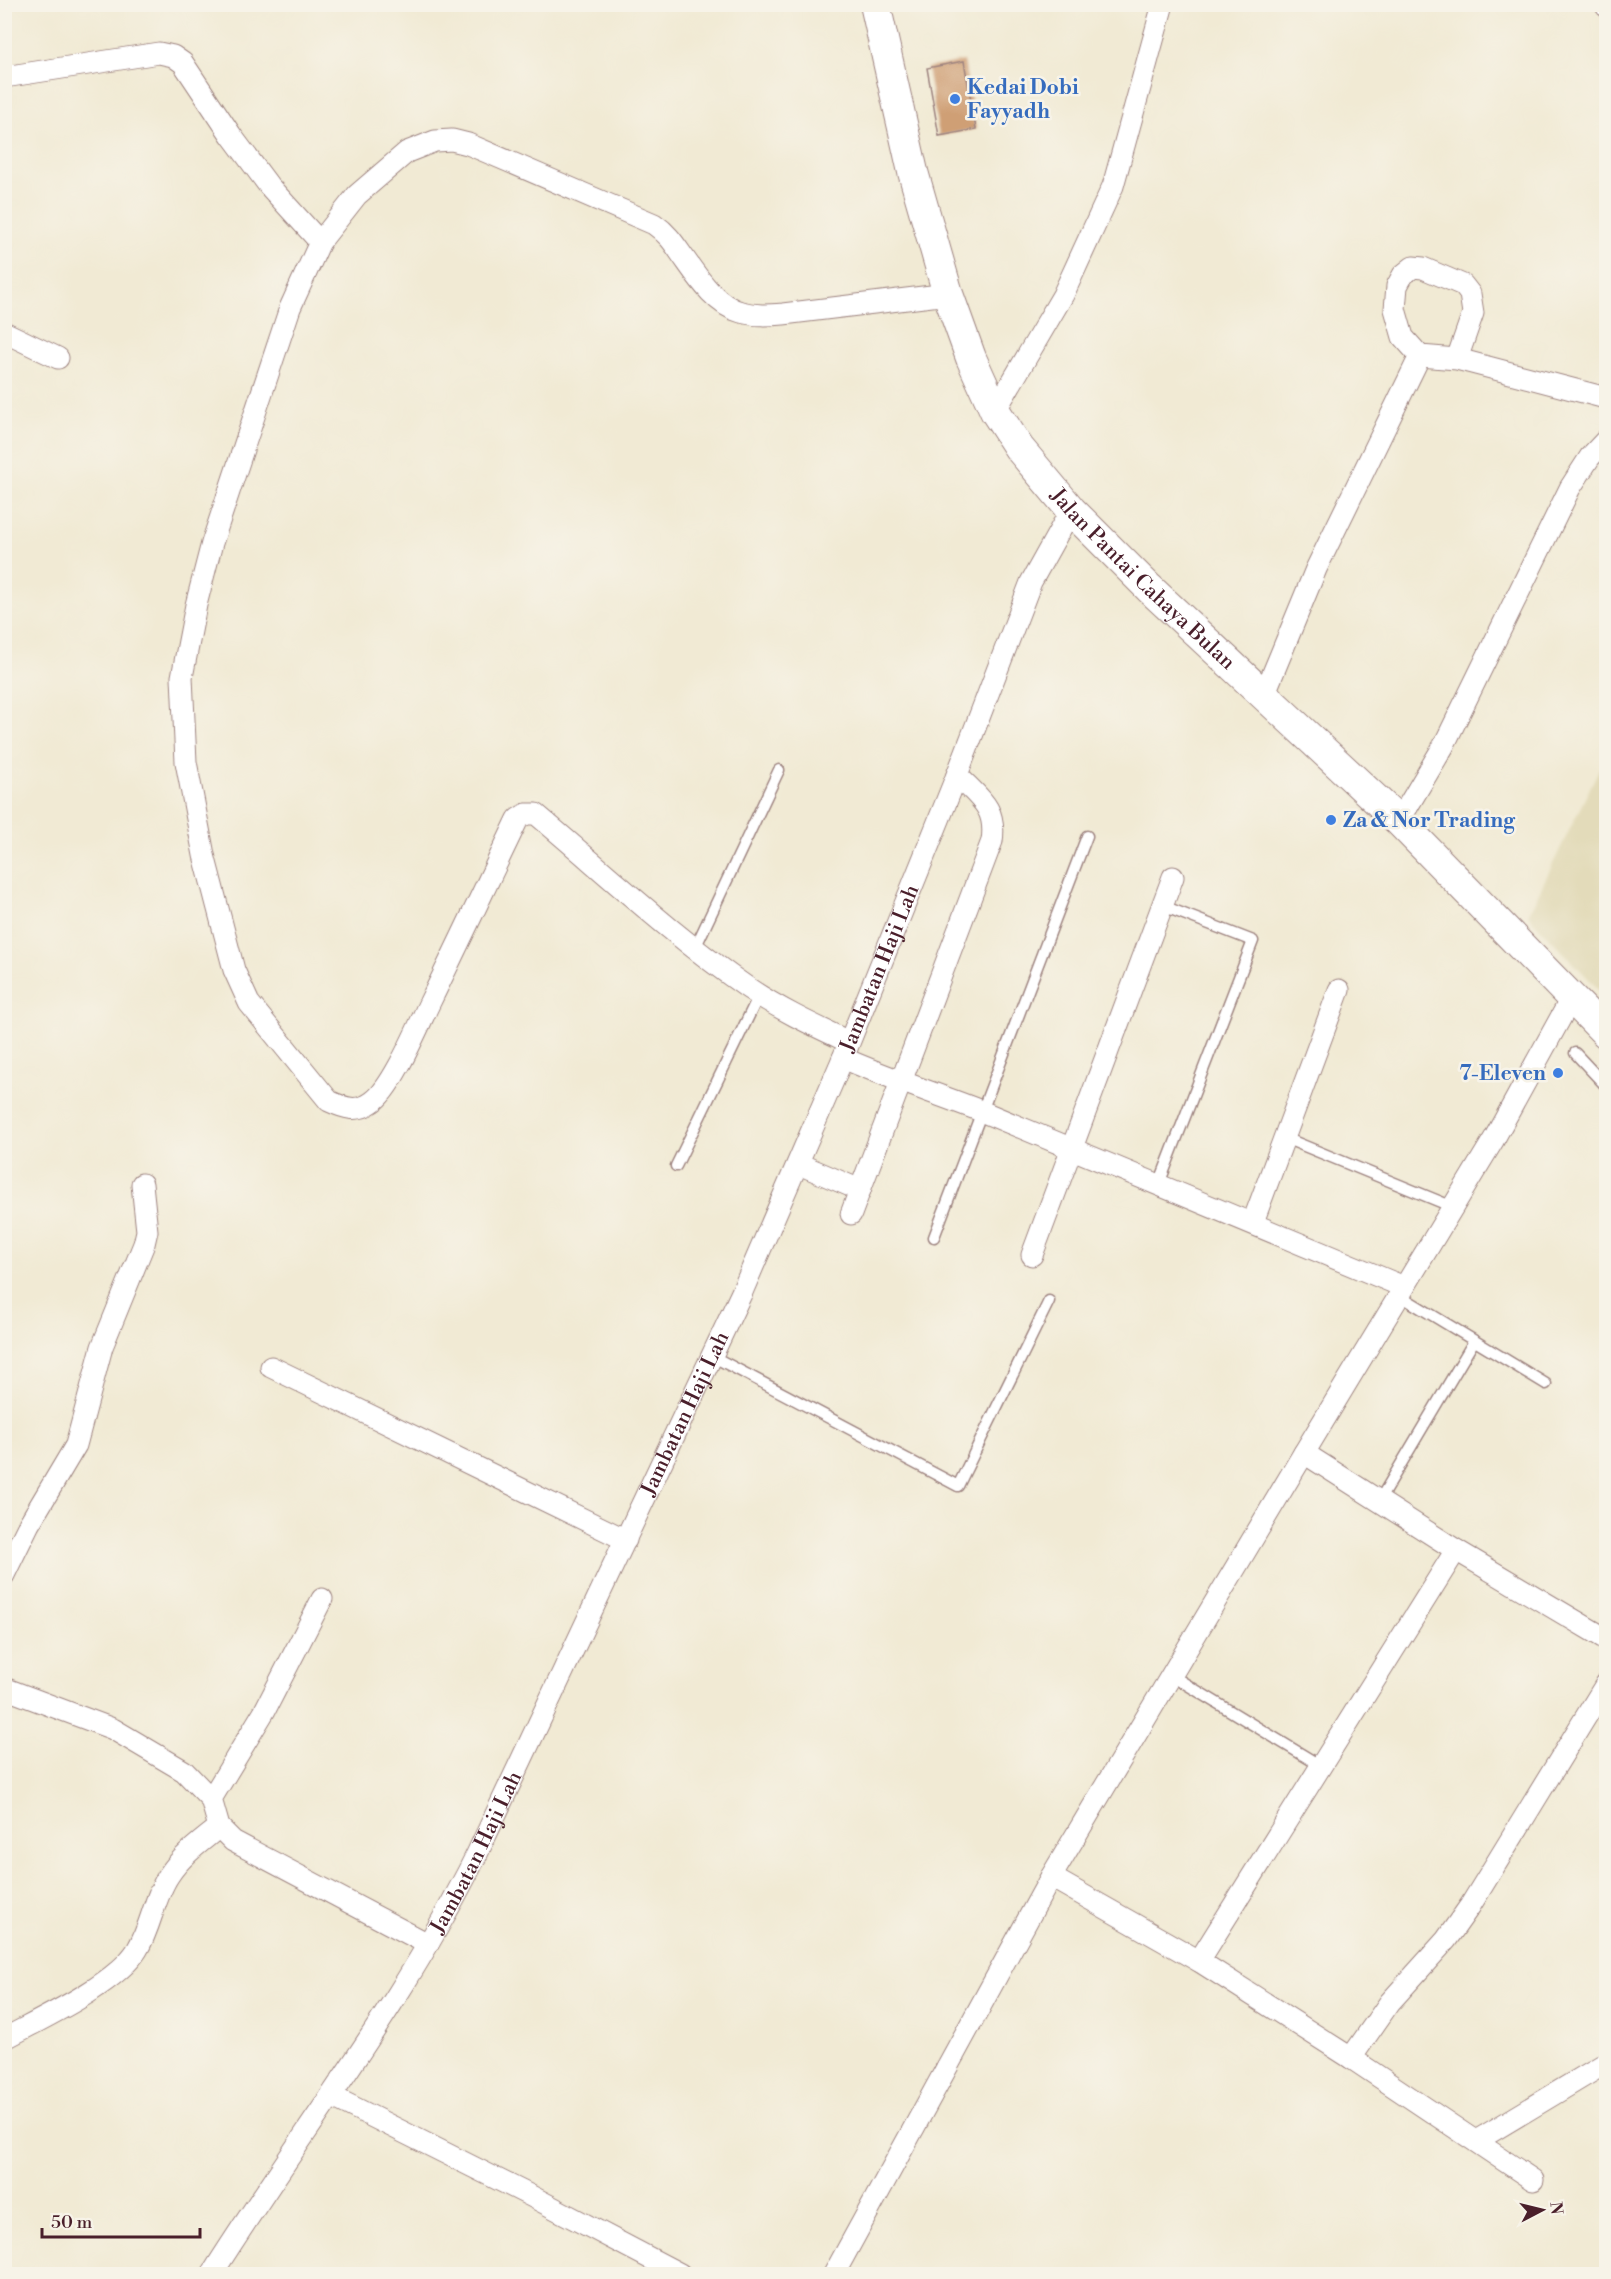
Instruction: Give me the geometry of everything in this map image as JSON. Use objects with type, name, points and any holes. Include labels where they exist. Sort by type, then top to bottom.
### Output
[{"type":"street","name":"Jalan Pantai Cahaya Bulan","points":[[875,4],[913,172],[948,294],[970,358],[995,411],[1018,448],[1071,510],[1149,588],[1399,821],[1606,1033]]},
{"type":"street","points":[[995,411],[1063,295],[1113,186],[1163,4]]},
{"type":"street","points":[[4,76],[159,53],[173,56],[183,63],[231,135],[269,186],[320,242]]},
{"type":"street","points":[[948,294],[783,314],[759,315],[740,312],[724,303],[708,289],[666,232],[654,224],[468,144],[452,140],[435,141],[407,152],[357,195],[320,242],[290,308],[212,543],[196,605],[182,677],[186,762],[204,855],[234,970],[249,1003],[329,1101],[346,1109],[356,1109],[373,1102],[387,1085],[411,1041],[518,819],[526,814],[536,814],[695,948],[759,995],[846,1050],[882,1076],[925,1089],[981,1111],[1253,1222],[1401,1291]]},
{"type":"street","points":[[1457,359],[1473,313],[1470,294],[1463,285],[1424,268],[1413,267],[1402,275],[1397,286],[1395,309],[1403,337],[1420,356],[1457,359],[1606,398]]},
{"type":"street","points":[[4,332],[58,358]]},
{"type":"street","points":[[1264,695],[1316,569],[1420,356]]},
{"type":"street","points":[[1399,821],[1443,747],[1570,488],[1590,458],[1606,440]]},
{"type":"street","name":"Jambatan Haji Lah","points":[[212,2274],[402,1989],[456,1896],[477,1854],[712,1356],[798,1164],[957,775],[1031,582],[1071,510]]},
{"type":"street","points":[[851,1214],[992,841],[994,827],[991,811],[957,775]]},
{"type":"street","points":[[1032,1255],[1173,877]]},
{"type":"street","points":[[1253,1222],[1339,990]]},
{"type":"street","points":[[834,2274],[1051,1877],[1494,1139],[1572,997]]},
{"type":"street","points":[[798,1164],[860,1190]]},
{"type":"street","points":[[4,1575],[29,1524],[76,1445],[102,1347],[144,1244],[147,1231],[142,1184]]},
{"type":"street","points":[[271,1367],[626,1540]]},
{"type":"street","points":[[1304,1453],[1456,1550],[1606,1639]]},
{"type":"street","points":[[1199,1961],[1456,1550]]},
{"type":"street","points":[[211,1799],[265,1710],[322,1599]]},
{"type":"street","points":[[1351,2058],[1390,2002],[1446,1940],[1470,1906],[1606,1684]]},
{"type":"street","points":[[4,1688],[113,1729],[184,1771],[211,1799],[219,1827],[233,1841],[428,1944]]},
{"type":"street","points":[[4,2039],[78,2000],[123,1968],[137,1950],[168,1876],[185,1855],[219,1827]]},
{"type":"street","points":[[1051,1877],[1199,1961],[1351,2058],[1533,2180]]},
{"type":"street","points":[[1476,2141],[1606,2063]]},
{"type":"street","points":[[331,2096],[531,2196],[670,2272]]},
{"type":"lane","points":[[695,948],[779,770]]},
{"type":"lane","points":[[934,1237],[1087,836]]},
{"type":"lane","points":[[1159,1184],[1253,941],[1163,906]]},
{"type":"lane","points":[[676,1166],[759,995]]},
{"type":"lane","points":[[1575,1053],[1606,1086]]},
{"type":"lane","points":[[1285,1138],[1453,1207]]},
{"type":"lane","points":[[1401,1291],[1474,1341],[1546,1384]]},
{"type":"lane","points":[[712,1356],[958,1486],[1049,1301]]},
{"type":"lane","points":[[1379,1501],[1474,1341]]},
{"type":"lane","points":[[1171,1675],[1321,1766]]},
{"type":"shaded area","points":[[1606,755],[1606,997],[1528,915]]},
{"type":"building","points":[[964,61],[976,129],[939,136],[927,68]]},
{"type":"place","name":"Kedai Dobi Fayyadh","points":[[955,99]]},
{"type":"place","name":"Za & Nor Trading","points":[[1331,820]]},
{"type":"place","name":"7-Eleven","points":[[1558,1073]]}]
